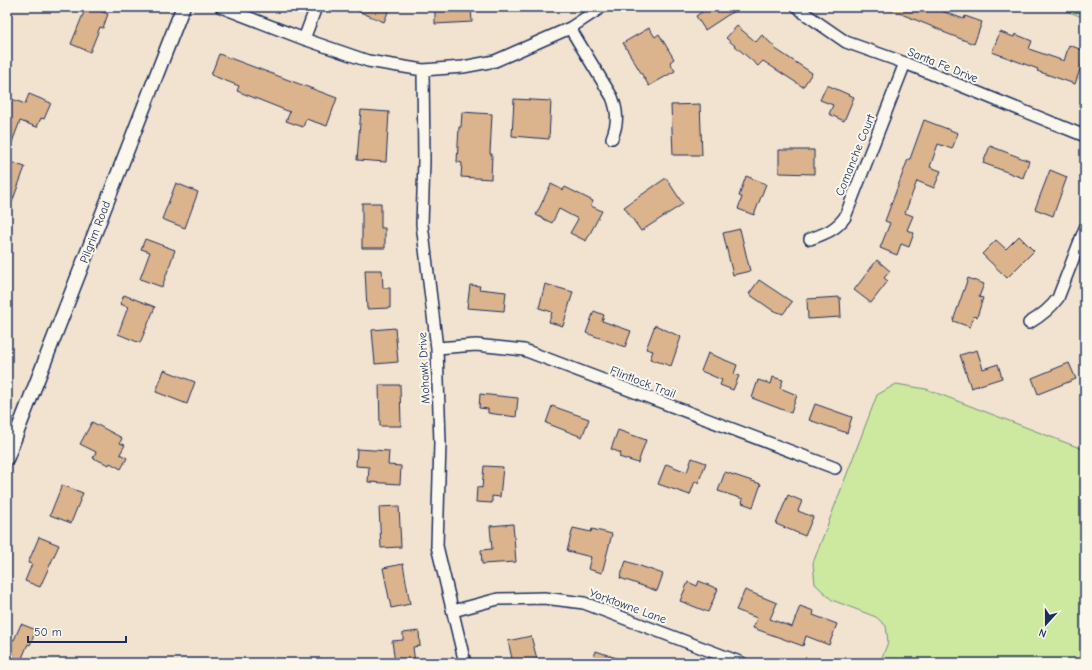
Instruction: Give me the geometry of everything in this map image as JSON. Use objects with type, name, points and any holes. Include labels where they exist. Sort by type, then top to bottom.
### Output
[{"type":"street","name":"Pilgrim Road","points":[[7,458],[183,7]]},
{"type":"street","points":[[221,7],[304,39],[368,61],[422,70],[463,67],[494,61],[570,28],[602,7]]},
{"type":"street","points":[[304,39],[316,7]]},
{"type":"street","name":"Santa Fe Drive","points":[[798,7],[804,13],[846,42],[906,63],[1085,136]]},
{"type":"street","points":[[570,28],[614,101],[617,120],[612,138]]},
{"type":"street","name":"Comanche Court","points":[[810,239],[834,229],[845,217],[906,63]]},
{"type":"street","name":"Mohawk Drive","points":[[422,70],[424,161],[422,224],[437,348],[440,443],[437,546],[465,663]]},
{"type":"street","points":[[1030,323],[1052,306],[1058,298],[1085,228]]},
{"type":"street","name":"Flintlock Trail","points":[[437,348],[476,345],[524,350],[835,468]]},
{"type":"street","name":"Yorktowne Lane","points":[[453,611],[498,599],[544,598],[584,603],[742,663]]},
{"type":"green space","points":[[1056,7],[1085,7],[1085,18]]},
{"type":"green space","points":[[896,384],[926,389],[1085,450],[1085,663],[880,663],[888,642],[886,626],[876,617],[832,600],[815,584],[813,563],[877,395]]},
{"type":"building","points":[[86,7],[90,7],[108,14],[103,28],[100,27],[90,52],[71,44]]},
{"type":"building","points":[[348,7],[390,7],[384,22]]},
{"type":"building","points":[[435,7],[471,7],[472,22],[435,24]]},
{"type":"building","points":[[709,7],[740,7],[705,30],[696,16]]},
{"type":"building","points":[[884,7],[930,7],[964,19],[965,16],[982,22],[974,44]]},
{"type":"building","points":[[737,26],[756,42],[762,35],[775,47],[774,48],[812,73],[803,87],[763,61],[758,66],[726,38]]},
{"type":"building","points":[[649,28],[655,37],[659,34],[674,59],[670,62],[675,71],[649,86],[623,43]]},
{"type":"building","points":[[1000,32],[1014,37],[1015,34],[1032,41],[1029,49],[1064,61],[1069,45],[1085,51],[1075,84],[1037,71],[1038,69],[992,52]]},
{"type":"building","points":[[219,54],[337,98],[327,126],[306,119],[303,127],[286,121],[290,112],[237,91],[239,86],[211,75]]},
{"type":"building","points":[[827,85],[854,97],[844,121],[829,114],[833,105],[820,100]]},
{"type":"building","points":[[29,94],[51,103],[44,119],[41,118],[37,127],[20,121],[7,153],[7,112],[12,99],[25,104]]},
{"type":"building","points":[[514,99],[551,101],[549,139],[512,136]]},
{"type":"building","points":[[700,104],[702,155],[673,155],[671,105]]},
{"type":"building","points":[[361,110],[389,112],[386,162],[357,160]]},
{"type":"building","points":[[462,112],[492,114],[490,154],[492,154],[491,179],[461,177],[462,163],[457,162],[459,127],[461,127]]},
{"type":"building","points":[[924,120],[958,133],[952,149],[938,144],[930,167],[941,171],[934,188],[917,181],[905,213],[913,216],[907,230],[914,233],[909,247],[901,244],[897,255],[880,248],[890,223],[885,221]]},
{"type":"building","points":[[990,146],[1029,161],[1023,178],[983,163]]},
{"type":"building","points":[[779,150],[814,150],[814,174],[779,173]]},
{"type":"building","points":[[7,161],[25,167],[8,213],[7,213]]},
{"type":"building","points":[[1050,170],[1067,177],[1053,216],[1035,209]]},
{"type":"building","points":[[746,176],[766,184],[754,215],[738,209],[742,197],[739,196]]},
{"type":"building","points":[[666,178],[683,204],[641,231],[624,207]]},
{"type":"building","points":[[176,183],[198,192],[185,228],[162,219]]},
{"type":"building","points":[[551,184],[563,190],[565,187],[593,201],[591,206],[602,211],[586,241],[570,233],[578,219],[559,209],[552,223],[536,215]]},
{"type":"building","points":[[362,203],[381,203],[381,228],[385,228],[385,248],[362,248]]},
{"type":"building","points":[[740,229],[750,271],[733,275],[723,233]]},
{"type":"building","points":[[1019,236],[1034,251],[1007,278],[982,254],[996,240],[1006,249]]},
{"type":"building","points":[[145,239],[175,250],[162,287],[140,279],[150,252],[141,249]]},
{"type":"building","points":[[877,260],[890,271],[884,278],[888,281],[871,303],[854,290]]},
{"type":"building","points":[[365,270],[382,270],[383,288],[390,288],[390,308],[367,309]]},
{"type":"building","points":[[968,278],[984,284],[979,297],[983,298],[977,317],[974,316],[970,327],[953,321]]},
{"type":"building","points":[[759,280],[792,302],[783,314],[772,310],[749,294]]},
{"type":"building","points":[[545,284],[573,292],[563,326],[549,322],[552,312],[539,308]]},
{"type":"building","points":[[470,285],[480,286],[479,289],[506,292],[504,311],[467,308]]},
{"type":"building","points":[[124,295],[155,307],[140,343],[118,334],[128,307],[120,304]]},
{"type":"building","points":[[840,297],[841,317],[808,319],[807,299]]},
{"type":"building","points":[[594,311],[604,315],[602,321],[631,331],[625,347],[586,333]]},
{"type":"building","points":[[655,325],[681,337],[671,366],[650,359],[653,351],[646,349]]},
{"type":"building","points":[[395,328],[398,362],[375,364],[372,330]]},
{"type":"building","points":[[977,350],[983,369],[998,364],[1002,378],[971,388],[960,355]]},
{"type":"building","points":[[708,353],[737,365],[734,374],[739,376],[733,390],[720,385],[722,380],[701,371]]},
{"type":"building","points":[[1069,363],[1076,379],[1038,394],[1032,378]]},
{"type":"building","points":[[164,370],[195,382],[187,404],[156,392]]},
{"type":"building","points":[[773,377],[783,380],[780,388],[797,395],[791,413],[752,398],[758,380],[771,384]]},
{"type":"building","points":[[379,385],[400,385],[401,426],[380,426]]},
{"type":"building","points":[[480,394],[518,398],[516,417],[488,413],[488,409],[479,408]]},
{"type":"building","points":[[815,404],[852,417],[847,433],[809,420]]},
{"type":"building","points":[[552,406],[589,419],[582,437],[546,423]]},
{"type":"building","points":[[92,422],[122,438],[120,443],[125,445],[120,454],[127,458],[121,469],[110,463],[109,465],[93,458],[96,452],[80,444]]},
{"type":"building","points":[[618,430],[646,440],[638,463],[619,457],[621,453],[611,449]]},
{"type":"building","points":[[357,449],[389,451],[388,465],[401,466],[400,484],[368,482],[369,467],[356,466]]},
{"type":"building","points":[[692,458],[706,463],[698,483],[695,481],[690,495],[658,484],[666,464],[687,472]]},
{"type":"building","points":[[484,466],[503,467],[500,497],[492,496],[492,503],[476,502],[477,487],[482,488]]},
{"type":"building","points":[[725,472],[761,484],[753,507],[742,503],[743,499],[718,491]]},
{"type":"building","points":[[62,485],[83,493],[71,523],[50,515]]},
{"type":"building","points":[[788,495],[802,501],[798,511],[813,517],[805,536],[776,524]]},
{"type":"building","points":[[399,506],[401,547],[381,548],[379,507]]},
{"type":"building","points":[[513,524],[516,562],[482,564],[481,550],[492,549],[490,526]]},
{"type":"building","points":[[573,528],[591,532],[592,529],[612,534],[602,573],[588,569],[591,557],[567,551]]},
{"type":"building","points":[[39,537],[59,545],[40,587],[25,581],[32,564],[28,563]]},
{"type":"building","points":[[626,561],[663,574],[657,591],[620,578]]},
{"type":"building","points":[[403,564],[410,604],[391,608],[383,568]]},
{"type":"building","points":[[699,581],[718,589],[708,612],[680,601],[688,582],[697,586]]},
{"type":"building","points":[[745,590],[777,603],[770,619],[792,627],[800,606],[814,611],[813,615],[837,624],[829,645],[806,636],[803,646],[753,628],[757,618],[736,610]]},
{"type":"building","points":[[21,624],[36,630],[20,663],[7,663],[7,638],[14,640]]},
{"type":"building","points":[[419,631],[420,646],[413,647],[415,663],[395,663],[392,641],[403,640],[403,633]]},
{"type":"building","points":[[531,636],[538,663],[513,663],[508,641]]},
{"type":"building","points":[[596,651],[625,661],[624,663],[592,663]]}]
